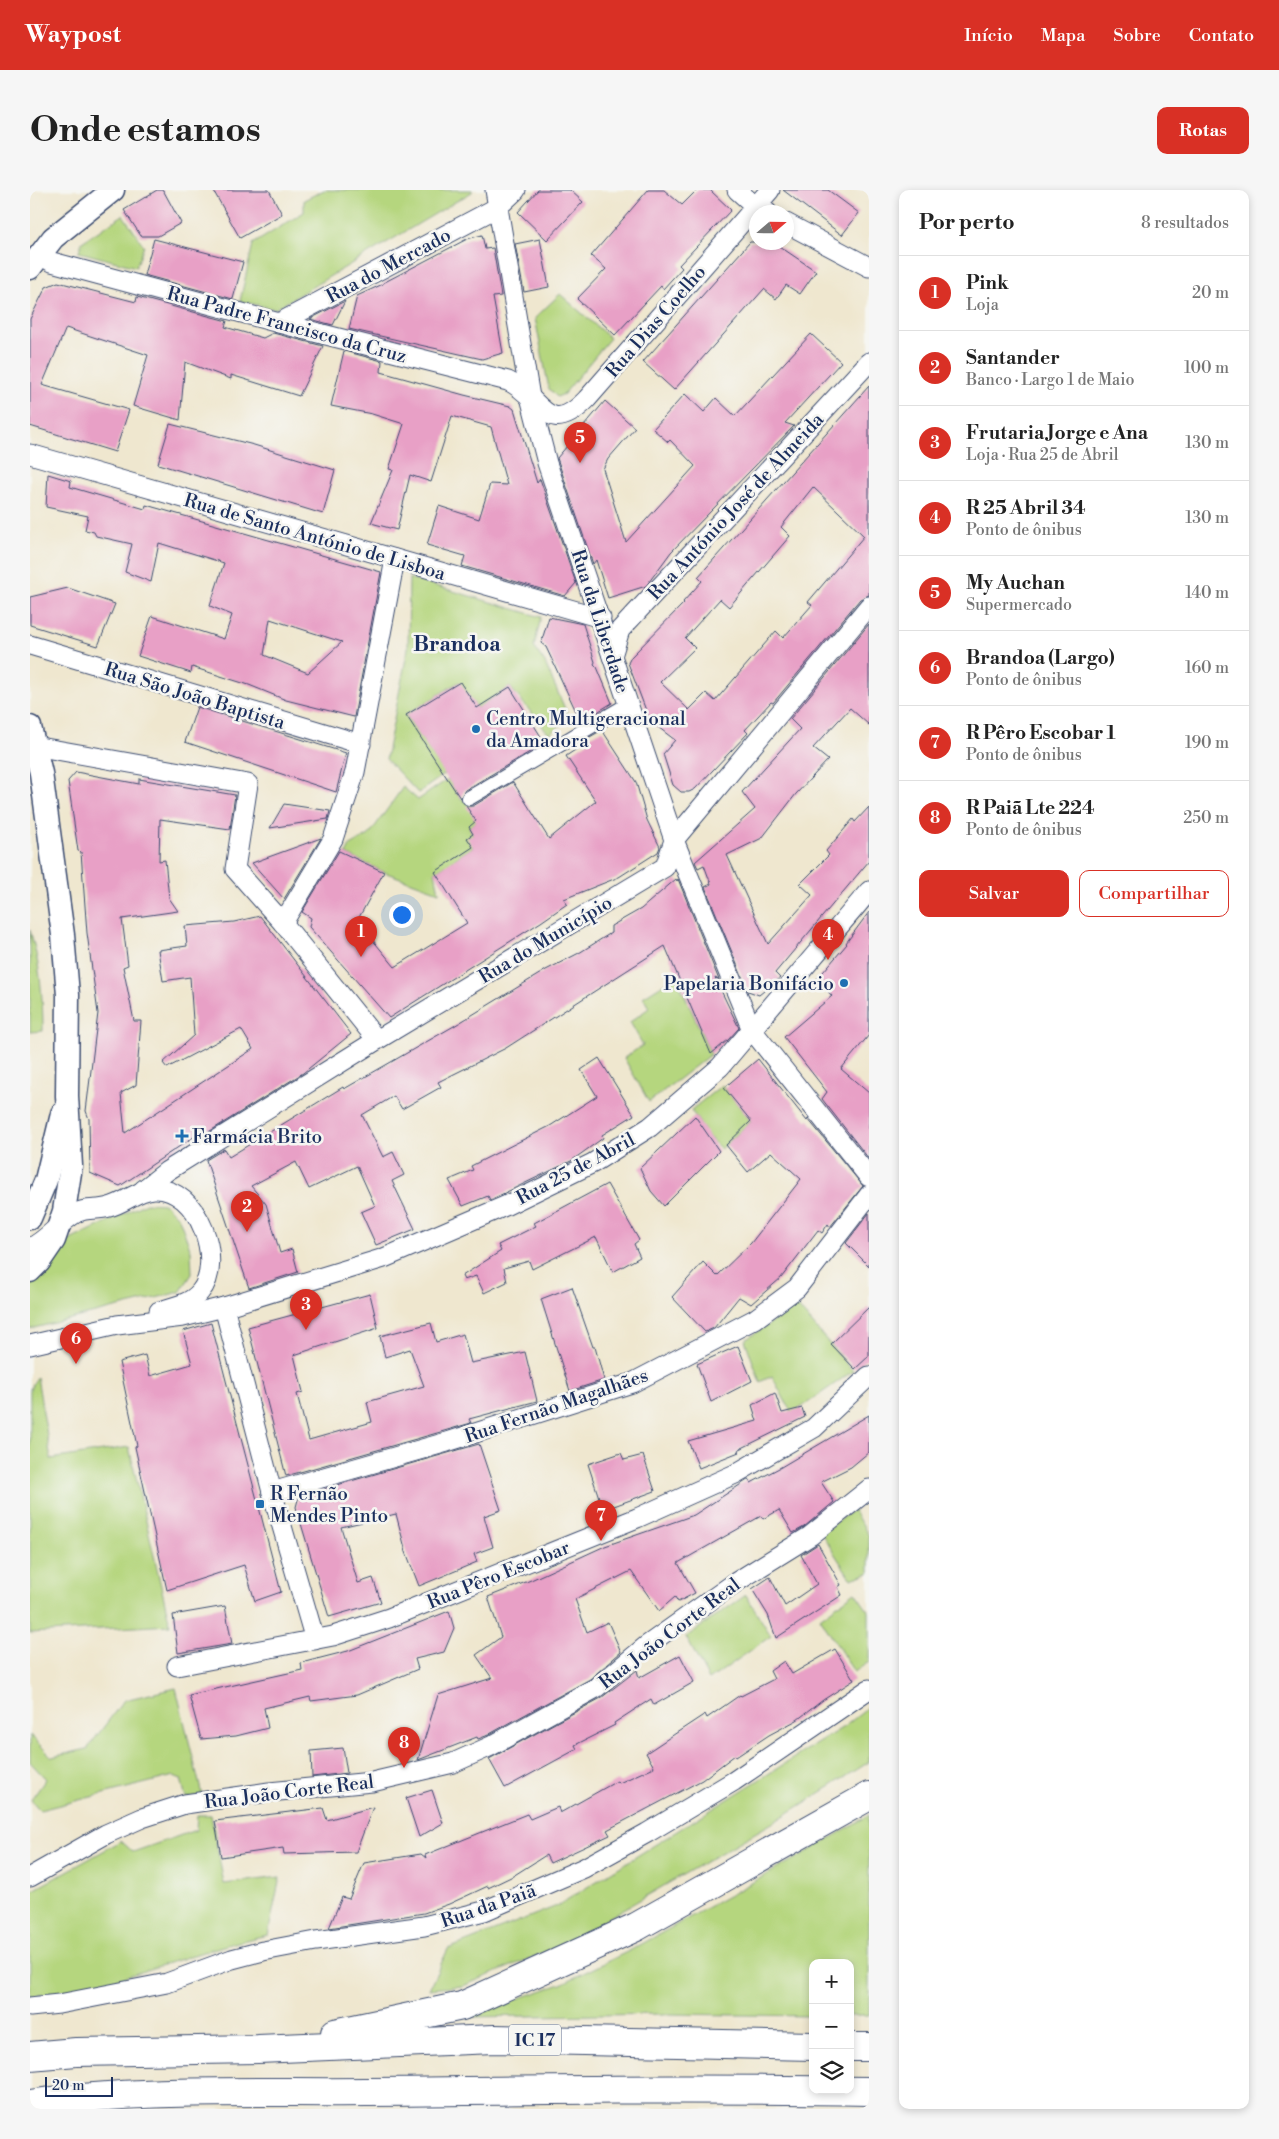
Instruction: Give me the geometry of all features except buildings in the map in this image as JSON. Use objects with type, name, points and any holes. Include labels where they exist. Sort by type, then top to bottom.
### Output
[{"type":"highway","points":[[258,2049],[462,2006],[636,1927],[869,1796]]},
{"type":"highway","name":"IC 17","points":[[30,2056],[76,2052],[258,2049],[494,2039],[809,2046]]},
{"type":"highway","points":[[854,2047],[869,2047]]},
{"type":"highway","points":[[30,2104],[68,2099],[189,2093],[490,2090],[867,2091]]},
{"type":"street","points":[[35,262],[53,238],[112,190]]},
{"type":"street","name":"Rua do Mercado","points":[[279,323],[496,198],[516,190]]},
{"type":"street","points":[[737,190],[756,205]]},
{"type":"street","name":"Rua Dias Coelho","points":[[763,205],[770,190]]},
{"type":"street","name":"Rua da Liberdade","points":[[496,198],[530,397],[547,463],[601,618],[674,840],[752,1030],[869,1177]]},
{"type":"street","name":"Rua Dias Coelho","points":[[530,397],[545,413],[555,417],[572,413],[749,222]]},
{"type":"street","points":[[794,227],[869,267]]},
{"type":"street","name":"Rua Padre Francisco da Cruz","points":[[35,262],[52,262],[279,323],[508,381],[516,384],[530,397]]},
{"type":"street","name":"Rua António José de Almeida","points":[[612,656],[620,630],[869,362]]},
{"type":"street","name":"Rua de Santo António de Lisboa","points":[[30,454],[601,618]]},
{"type":"street","points":[[283,923],[333,839],[349,796],[361,744],[395,558]]},
{"type":"street","name":"Rua do Município","points":[[87,1208],[99,1209],[110,1207],[143,1190],[167,1171],[377,1040],[665,868],[674,840],[869,606]]},
{"type":"street","name":"Rua São João Baptista","points":[[30,646],[361,744]]},
{"type":"street","points":[[469,798],[629,704]]},
{"type":"street","points":[[30,1271],[39,1262],[54,1240],[60,1224],[69,1176],[70,1153],[67,1096],[68,995],[63,936],[35,772],[32,736],[248,784],[235,869],[283,923],[377,1040]]},
{"type":"street","name":"Rua 25 de Abril","points":[[117,1325],[183,1317],[224,1307],[384,1258],[505,1206],[593,1163],[650,1127],[720,1066],[869,891]]},
{"type":"street","points":[[30,1218],[46,1180],[67,1096]]},
{"type":"street","points":[[30,1248],[42,1241],[60,1224],[87,1208],[78,1196],[69,1176]]},
{"type":"street","points":[[30,1345],[117,1325],[192,1299],[200,1292],[207,1280],[209,1268],[207,1244],[202,1226],[194,1211],[186,1201],[175,1193],[165,1190],[143,1190]]},
{"type":"street","name":"Rua Fernão Magalhães","points":[[272,1492],[447,1442],[632,1383],[756,1319],[797,1288],[869,1195]]},
{"type":"street","points":[[224,1307],[272,1492],[315,1640]]},
{"type":"street","name":"Rua Pêro Escobar","points":[[177,1666],[333,1636],[389,1618],[637,1518],[735,1474],[814,1428],[869,1376]]},
{"type":"street","name":"Rua João Corte Real","points":[[30,1877],[106,1834],[142,1818],[186,1804],[269,1792],[372,1782],[453,1763],[491,1746],[596,1688],[646,1646],[733,1584],[810,1536],[869,1489]]},
{"type":"street","name":"Rua da Paiã","points":[[30,2007],[59,2004],[167,1983],[232,1959],[263,1951],[316,1941],[424,1926],[484,1911],[584,1868],[647,1833],[734,1781],[869,1689]]},
{"type":"green space","points":[[324,190],[472,190],[472,192],[275,309],[240,301],[253,244],[304,212],[304,200]]},
{"type":"green space","points":[[123,215],[144,246],[136,267],[79,252],[82,242]]},
{"type":"green space","points":[[560,294],[610,338],[564,394],[557,397],[549,389],[535,318]]},
{"type":"green space","points":[[409,578],[541,617],[534,647],[545,663],[569,718],[549,734],[510,687],[477,708],[459,682],[406,715],[445,774],[418,793],[386,759],[408,648]]},
{"type":"green space","points":[[448,779],[460,798],[470,803],[480,818],[469,827],[473,834],[473,847],[435,872],[439,892],[384,872],[346,854],[350,846],[369,835],[403,787],[418,800]]},
{"type":"green space","points":[[30,930],[40,980],[43,1031],[30,1032]]},
{"type":"green space","points":[[676,976],[711,1054],[649,1102],[624,1058],[643,1045],[630,1022],[649,1008],[643,997]]},
{"type":"green space","points":[[722,1085],[751,1121],[721,1149],[709,1137],[691,1110]]},
{"type":"green space","points":[[146,1203],[165,1204],[179,1218],[191,1251],[192,1274],[180,1292],[30,1329],[30,1279],[64,1243]]},
{"type":"green space","points":[[797,1306],[853,1371],[792,1414],[772,1376],[760,1382],[745,1340]]},
{"type":"green space","points":[[37,1377],[51,1459],[129,1447],[170,1625],[30,1633],[30,1389]]},
{"type":"green space","points":[[853,1510],[869,1536],[869,1573],[851,1579],[821,1533]]},
{"type":"green space","points":[[855,1592],[869,1612],[869,1662],[854,1672],[820,1618]]},
{"type":"green space","points":[[746,1595],[771,1636],[709,1680],[686,1637]]},
{"type":"green space","points":[[176,1688],[202,1795],[186,1798],[181,1779],[174,1776],[40,1810],[31,1800],[46,1779],[30,1762],[30,1735],[52,1757],[87,1749],[124,1700]]},
{"type":"green space","points":[[869,1707],[869,1762],[774,1822],[560,1946],[463,1986],[429,1989],[448,1949],[557,1906],[845,1726]]},
{"type":"green space","points":[[197,1815],[211,1815],[224,1884],[280,1877],[268,1935],[208,1950],[90,1986],[30,1996],[30,1892],[121,1841],[133,1852],[196,1830]]},
{"type":"green space","points":[[869,1815],[869,2016],[854,2016],[854,1959],[809,1959],[809,2016],[664,2014],[467,2017],[561,1984],[631,1950],[807,1852]]},
{"type":"place","name":"My Auchan","points":[[580,463]]},
{"type":"place","name":"Centro Multigeracional da Amadora","points":[[476,729]]},
{"type":"place","name":"Pink","points":[[361,957]]},
{"type":"place","name":"R 25 Abril 34","points":[[828,960]]},
{"type":"place","name":"Papelaria Bonifácio","points":[[844,983]]},
{"type":"place","name":"Farmácia Brito","points":[[182,1136]]},
{"type":"place","name":"Santander","points":[[247,1232]]},
{"type":"place","name":"Frutaria Jorge e Ana","points":[[306,1330]]},
{"type":"place","name":"Brandoa (Largo)","points":[[76,1364]]},
{"type":"place","name":"R Fernão Mendes Pinto","points":[[260,1504]]},
{"type":"place","name":"R Pêro Escobar 1","points":[[601,1541]]},
{"type":"place","name":"R Paiã Lte 224","points":[[404,1768]]},
{"type":"district","name":"Brandoa","points":[[457,644]]}]
